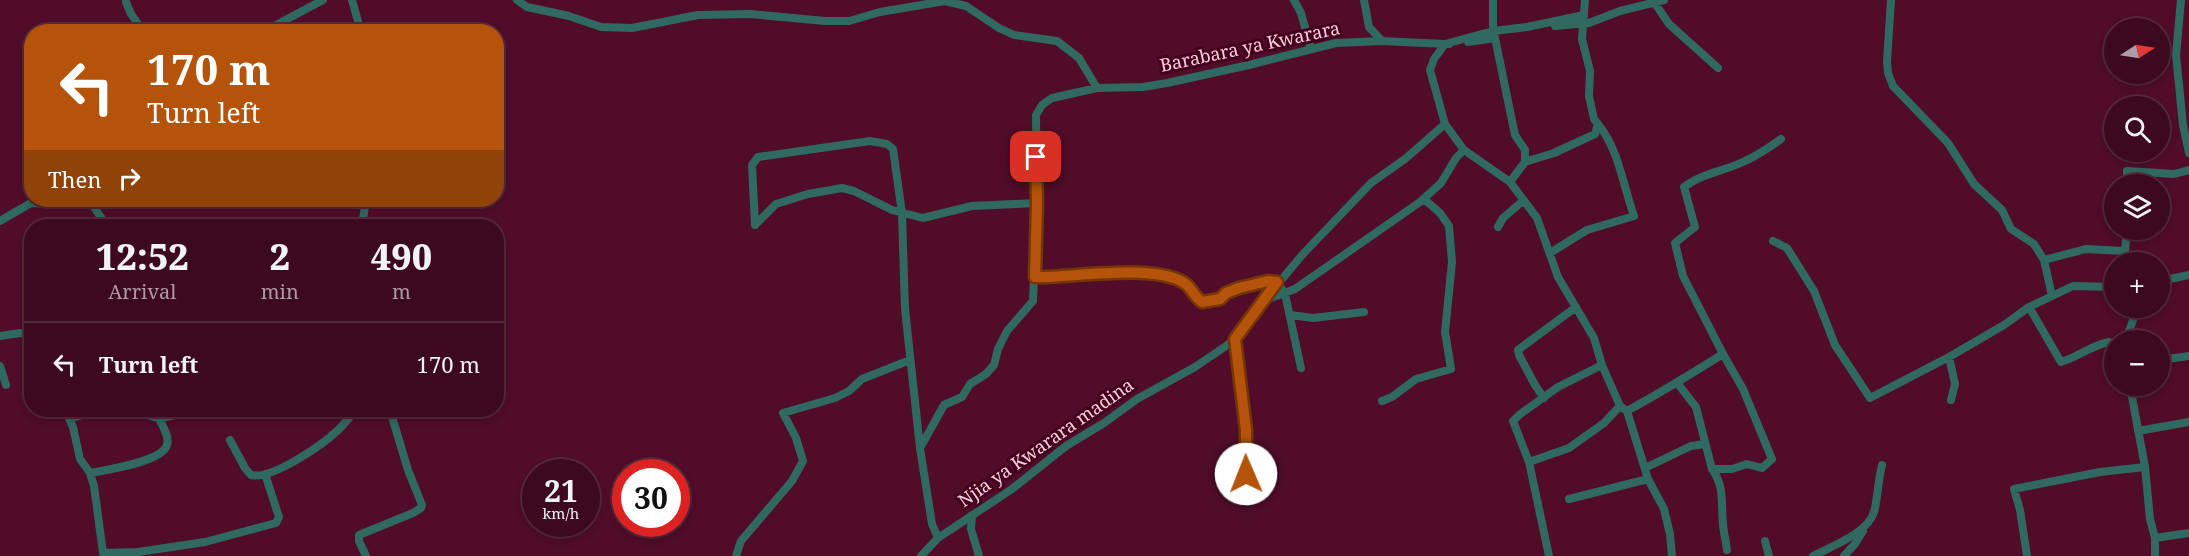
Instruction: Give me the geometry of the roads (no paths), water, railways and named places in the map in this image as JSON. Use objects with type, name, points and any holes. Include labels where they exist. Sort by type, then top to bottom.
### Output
[{"type":"street","points":[[278,24],[323,0]]},
{"type":"street","points":[[352,0],[359,24]]},
{"type":"street","points":[[517,0],[526,7],[569,16],[601,27],[632,28],[698,15],[750,15],[849,21],[880,12],[945,1],[966,6],[999,28],[1014,34],[1057,41],[1079,58],[1097,88]]},
{"type":"street","points":[[1294,0],[1301,13],[1311,49]]},
{"type":"street","points":[[1364,0],[1369,27],[1382,41]]},
{"type":"street","points":[[1493,0],[1494,34],[1515,135],[1525,150],[1525,162]]},
{"type":"street","points":[[1550,253],[1587,230],[1634,216],[1617,158],[1607,136],[1594,118],[1589,96],[1590,71],[1582,39],[1585,0]]},
{"type":"street","name":"Barabara ya Kwarara","points":[[920,448],[944,405],[962,397],[970,384],[986,374],[994,365],[998,349],[1007,331],[1033,301],[1037,203],[1036,116],[1042,105],[1052,98],[1097,88],[1143,87],[1167,83],[1336,43],[1382,41],[1445,44],[1583,20],[1664,0]]},
{"type":"street","points":[[1891,0],[1887,62],[1893,86],[1947,143],[1974,184],[2002,210],[2011,229],[2034,244],[2044,260],[2052,296]]},
{"type":"street","points":[[126,2],[138,24]]},
{"type":"street","points":[[1654,2],[1669,24],[1718,68]]},
{"type":"street","points":[[2184,4],[2177,67],[2183,125],[2189,153]]},
{"type":"street","points":[[1445,44],[1434,59],[1430,70],[1445,124],[1464,150],[1510,182],[1537,218],[1558,277],[1594,338],[1602,365],[1623,409],[1648,478],[1664,509],[1672,556]]},
{"type":"street","points":[[1248,501],[1245,461],[1246,430],[1235,339],[1277,282],[1371,183],[1405,159],[1445,124]]},
{"type":"street","points":[[1510,182],[1525,162],[1554,153],[1594,134],[1598,124]]},
{"type":"street","points":[[1712,469],[1732,469],[1746,464],[1762,468],[1772,459],[1743,389],[1688,288],[1680,265],[1675,243],[1695,227],[1684,187],[1699,178],[1744,162],[1766,150],[1781,138]]},
{"type":"street","points":[[938,538],[932,524],[920,448],[905,309],[902,213],[893,149],[887,144],[870,141],[758,157],[752,165],[755,225],[776,204],[808,194],[842,188],[854,191],[902,213],[923,218],[972,206],[1037,203]]},
{"type":"street","points":[[1265,300],[1295,289],[1424,199],[1441,183],[1456,158],[1464,150]]},
{"type":"street","points":[[2127,174],[2127,171],[2174,174],[2189,170]]},
{"type":"street","points":[[1382,401],[1392,397],[1416,379],[1451,369],[1445,332],[1452,262],[1449,226],[1440,213],[1424,199]]},
{"type":"street","points":[[1498,226],[1503,218],[1524,200]]},
{"type":"street","points":[[0,221],[24,207]]},
{"type":"street","points":[[2044,260],[2086,249],[2125,251],[2126,240]]},
{"type":"street","points":[[1773,241],[1787,248],[1814,291],[1836,345],[1870,398],[1949,357],[2004,325],[2029,307],[2073,286],[2104,287]]},
{"type":"street","points":[[1035,277],[1155,274],[1186,285],[1193,296],[1202,302],[1220,299],[1226,293],[1239,288],[1268,281],[1277,282],[1285,294],[1301,368]]},
{"type":"street","points":[[2170,279],[2189,275]]},
{"type":"street","points":[[1544,398],[1518,350],[1575,306]]},
{"type":"street","points":[[2029,307],[2061,362],[2104,343]]},
{"type":"street","points":[[1290,315],[1313,318],[1364,312]]},
{"type":"street","points":[[0,336],[24,334]]},
{"type":"street","name":"Njia ya Kwarara madina","points":[[921,556],[938,538],[1012,489],[1066,446],[1137,399],[1195,367],[1235,339]]},
{"type":"street","points":[[1529,462],[1569,448],[1623,409],[1678,384],[1723,354]]},
{"type":"street","points":[[2170,359],[2189,356]]},
{"type":"street","points":[[1949,357],[1955,384],[1951,400]]},
{"type":"street","points":[[736,556],[741,541],[792,481],[804,461],[783,412],[835,398],[849,391],[862,379],[910,360]]},
{"type":"street","points":[[1549,556],[1529,462],[1513,421],[1558,387],[1602,365]]},
{"type":"street","points":[[0,366],[6,385]]},
{"type":"street","points":[[1678,384],[1696,407],[1712,469],[1717,475],[1723,500],[1722,524],[1727,550]]},
{"type":"street","points":[[2132,396],[2145,467],[2150,519],[2155,538],[2155,556]]},
{"type":"street","points":[[76,417],[70,419],[80,459],[90,473],[94,486],[103,553],[159,552],[276,523],[279,517],[266,474]]},
{"type":"street","points":[[152,417],[163,417]]},
{"type":"street","points":[[230,440],[251,475],[266,474],[288,465],[337,431],[350,417]]},
{"type":"street","points":[[366,556],[358,535],[413,513],[422,505],[408,470],[392,417]]},
{"type":"street","points":[[90,473],[141,461],[162,452],[168,441],[159,418]]},
{"type":"street","points":[[2138,432],[2189,422]]},
{"type":"street","points":[[1645,468],[1691,446],[1705,444]]},
{"type":"street","points":[[1844,556],[1855,544],[1874,512],[1882,465]]},
{"type":"street","points":[[2027,556],[2020,510],[2014,489],[2100,472],[2145,467]]},
{"type":"street","points":[[1569,499],[1648,478]]},
{"type":"street","points":[[972,515],[971,529],[979,556]]},
{"type":"street","points":[[1814,556],[1864,528]]},
{"type":"street","points":[[2155,538],[2189,533]]},
{"type":"street","points":[[1765,541],[1769,556]]}]
